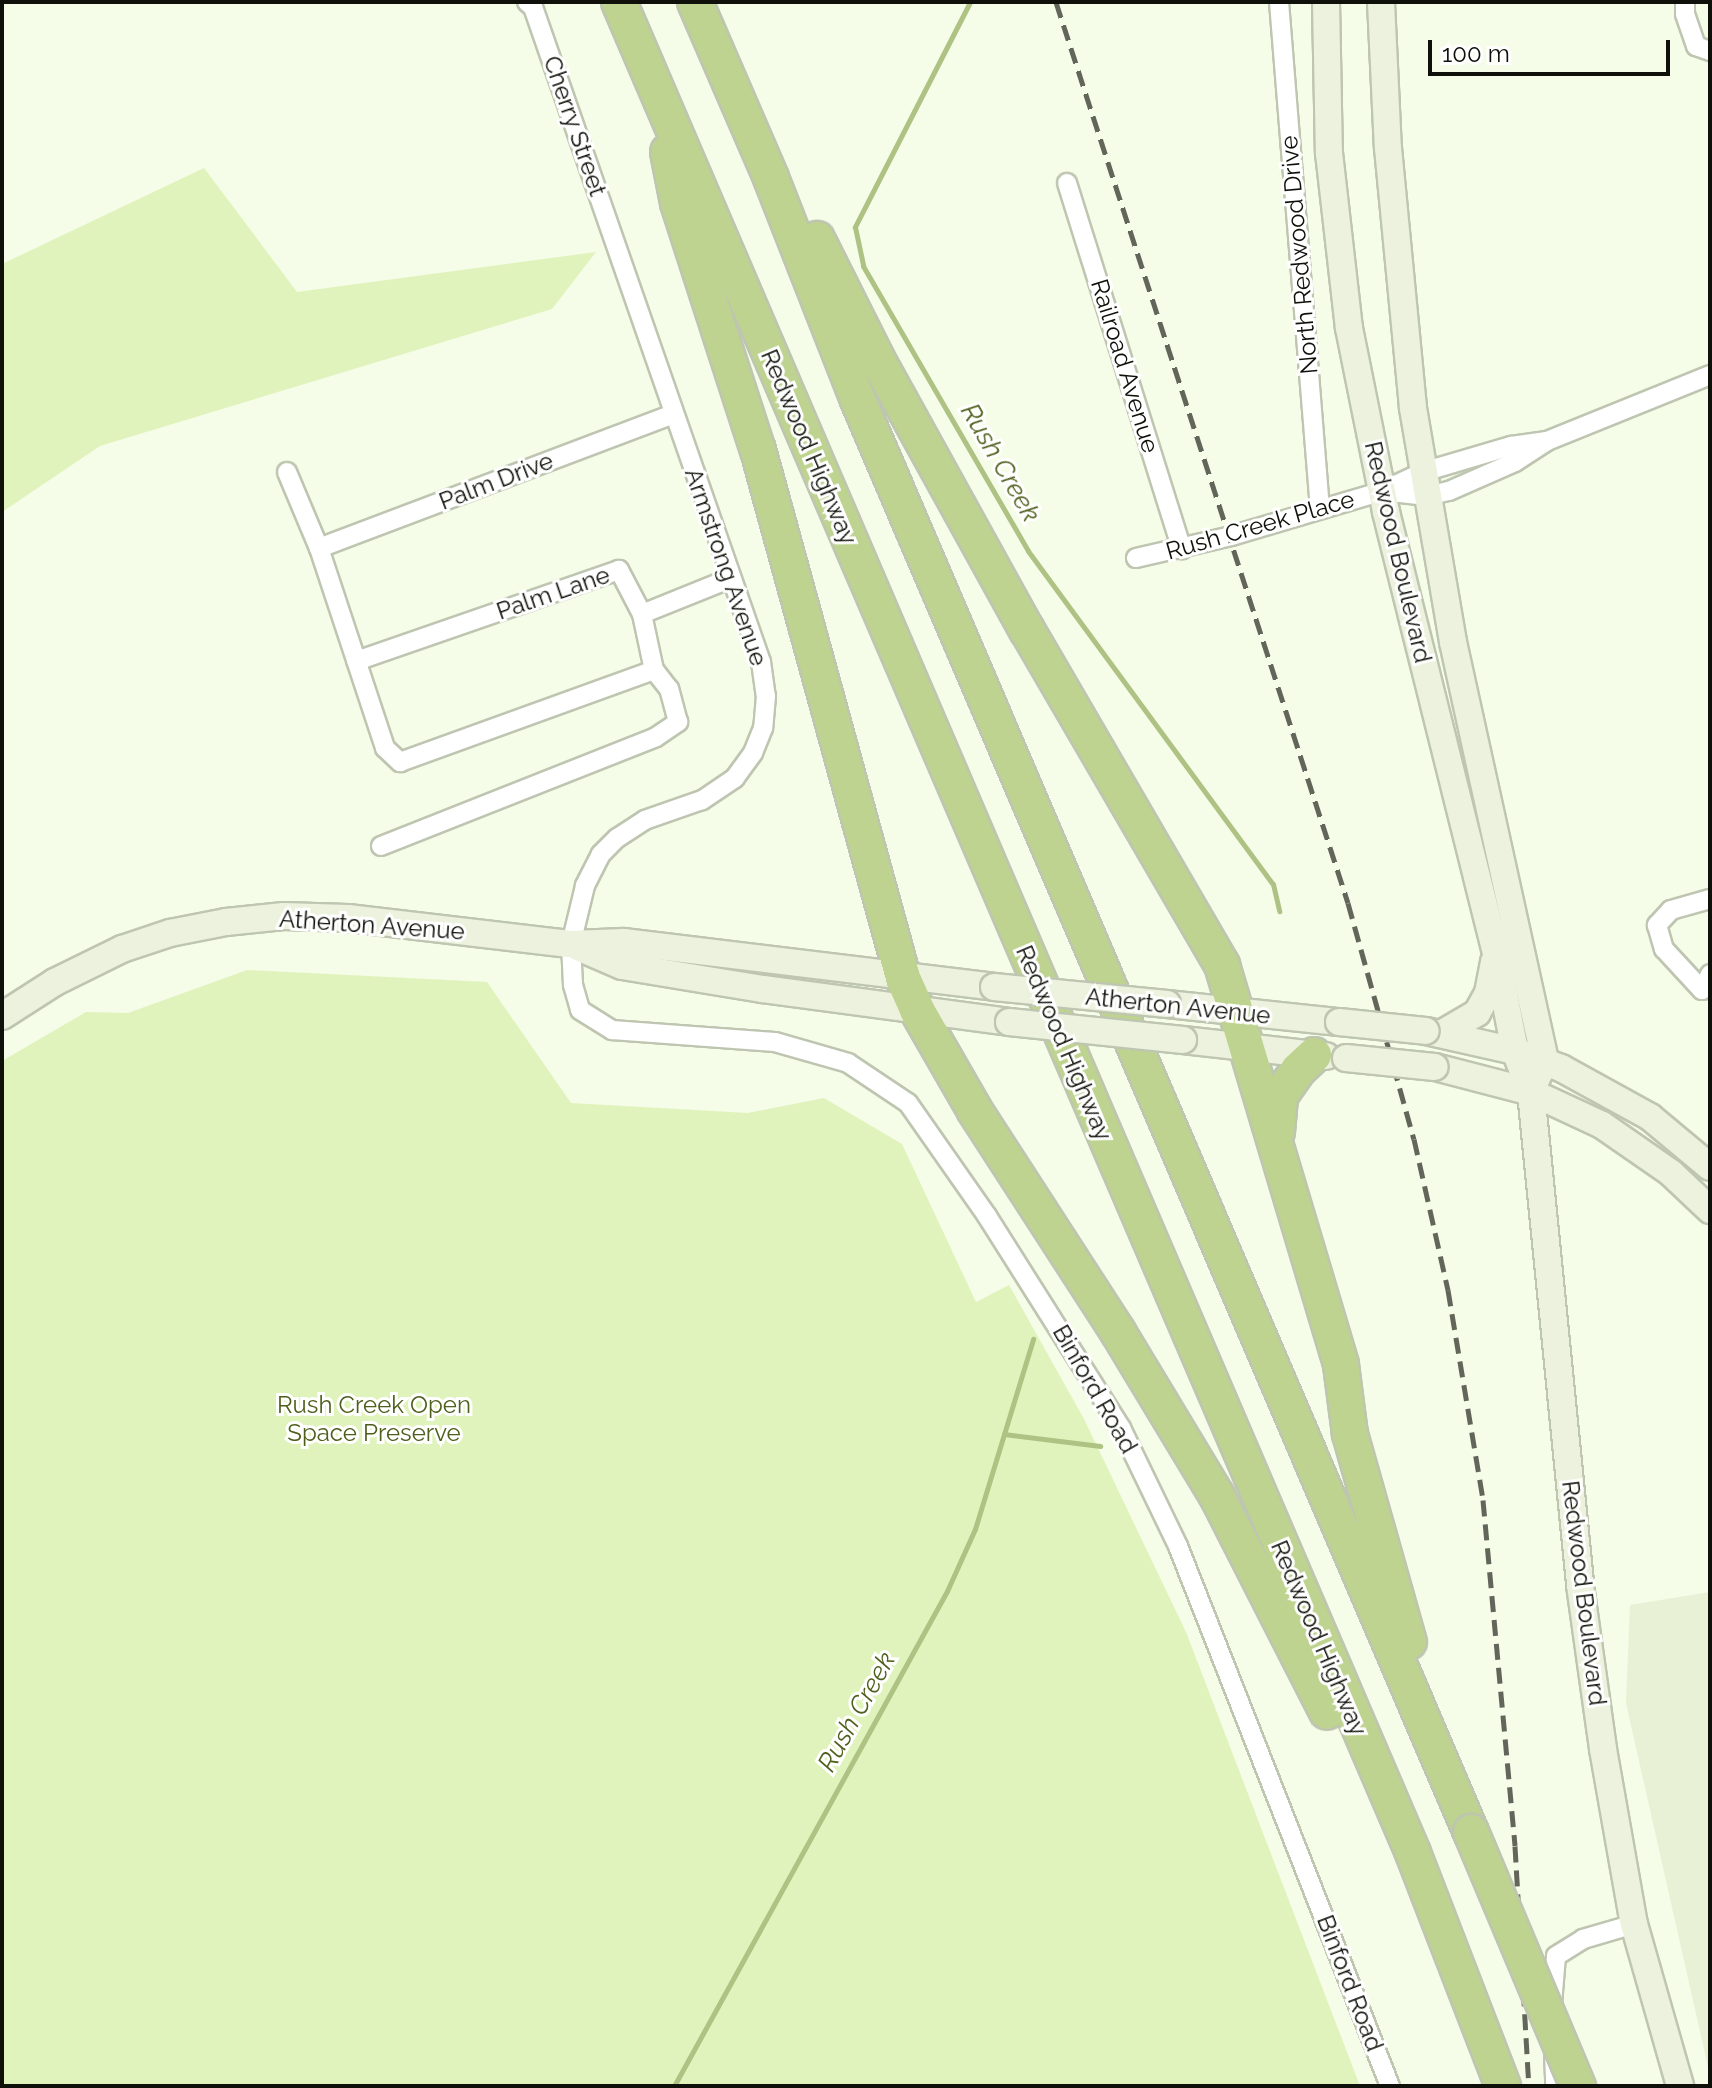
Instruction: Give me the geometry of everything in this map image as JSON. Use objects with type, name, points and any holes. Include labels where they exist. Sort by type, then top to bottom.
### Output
[{"type":"highway","name":"Redwood Highway","points":[[619,2],[1413,1853],[1477,2026],[1503,2086]]},
{"type":"highway","points":[[695,2],[771,178],[864,414],[1578,2086]]},
{"type":"highway","points":[[653,81],[678,203],[758,450],[903,978],[917,1010],[975,1111],[1110,1319],[1217,1496],[1331,1720],[1378,1776]]},
{"type":"highway","points":[[771,178],[815,234],[883,370],[1027,630],[1222,965],[1277,1140],[1341,1365],[1350,1434],[1446,1774]]},
{"type":"highway","points":[[1277,1140],[1280,1096],[1298,1070],[1330,1057]]},
{"type":"main road","name":"Redwood Boulevard","points":[[1326,2],[1329,153],[1349,328],[1383,491],[1496,953],[1515,1051],[1531,1092],[1580,1585],[1634,1924],[1680,2086]]},
{"type":"main road","name":"Redwood Boulevard","points":[[1381,2],[1388,148],[1425,484],[1453,642],[1545,1060],[1531,1092]]},
{"type":"main road","name":"Atherton Avenue","points":[[2,1016],[55,982],[122,949],[170,933],[226,922],[284,916],[348,918],[571,944],[624,942],[903,978],[1434,1032],[1545,1060],[1611,1092],[1650,1117],[1710,1167]]},
{"type":"main road","name":"Atherton Avenue","points":[[571,944],[622,966],[917,1010],[1435,1067],[1531,1092],[1602,1125],[1640,1149],[1710,1210]]},
{"type":"main road","points":[[1434,1032],[1477,1013],[1488,993],[1496,953]]},
{"type":"street","name":"Cherry Street","points":[[527,2],[533,7],[619,252]]},
{"type":"street","name":"North Redwood Drive","points":[[1279,2],[1320,509]]},
{"type":"street","points":[[1685,2],[1685,14],[1696,46],[1710,51]]},
{"type":"street","name":"Railroad Avenue","points":[[1067,183],[1182,549]]},
{"type":"street","name":"Armstrong Avenue","points":[[571,944],[585,886],[601,854],[617,838],[645,820],[713,793],[735,778],[753,753],[763,728],[766,696],[761,662],[619,252]]},
{"type":"street","name":"Rush Creek Place","points":[[1136,558],[1182,549],[1383,491],[1425,484],[1449,491],[1515,462],[1547,441],[1710,375]]},
{"type":"street","name":"Palm Drive","points":[[319,548],[673,414]]},
{"type":"street","points":[[287,472],[319,548],[385,748],[400,762],[654,670]]},
{"type":"street","name":"Palm Lane","points":[[356,661],[619,570],[642,614],[654,670],[669,689],[678,722],[656,737],[381,846]]},
{"type":"street","points":[[642,614],[731,578]]},
{"type":"street","points":[[1710,899],[1671,910],[1657,925],[1664,949],[1702,990],[1710,974]]},
{"type":"street","name":"Binford Road","points":[[571,944],[573,985],[580,1010],[612,1030],[775,1042],[848,1063],[908,1103],[987,1216],[1121,1428],[1178,1546],[1390,2086]]},
{"type":"street","points":[[1555,2086],[1552,1985],[1556,1956],[1583,1939],[1634,1924]]},
{"type":"shaded area","points":[[1710,1592],[1710,2076],[1626,1703],[1630,1605]]},
{"type":"green space","points":[[204,168],[297,292],[596,252],[552,309],[100,446],[2,512],[2,264]]},
{"type":"green space","name":"Rush Creek Open Space Preserve","points":[[247,970],[487,982],[571,1103],[748,1113],[824,1098],[902,1144],[976,1302],[1009,1285],[1084,1419],[1186,1632],[1360,2086],[2,2086],[2,1061],[86,1012],[128,1013]]},
{"type":"waterway","name":"Rush Creek","points":[[970,2],[855,227],[863,266],[1028,551],[1273,884],[1279,911]]},
{"type":"waterway","name":"Rush Creek","points":[[674,2086],[947,1591],[975,1529],[1033,1339]]},
{"type":"waterway","points":[[1004,1434],[1100,1446]]},
{"type":"railway","points":[[1056,2],[1348,903],[1414,1139],[1448,1290],[1483,1500],[1515,1846],[1529,2086]]}]
